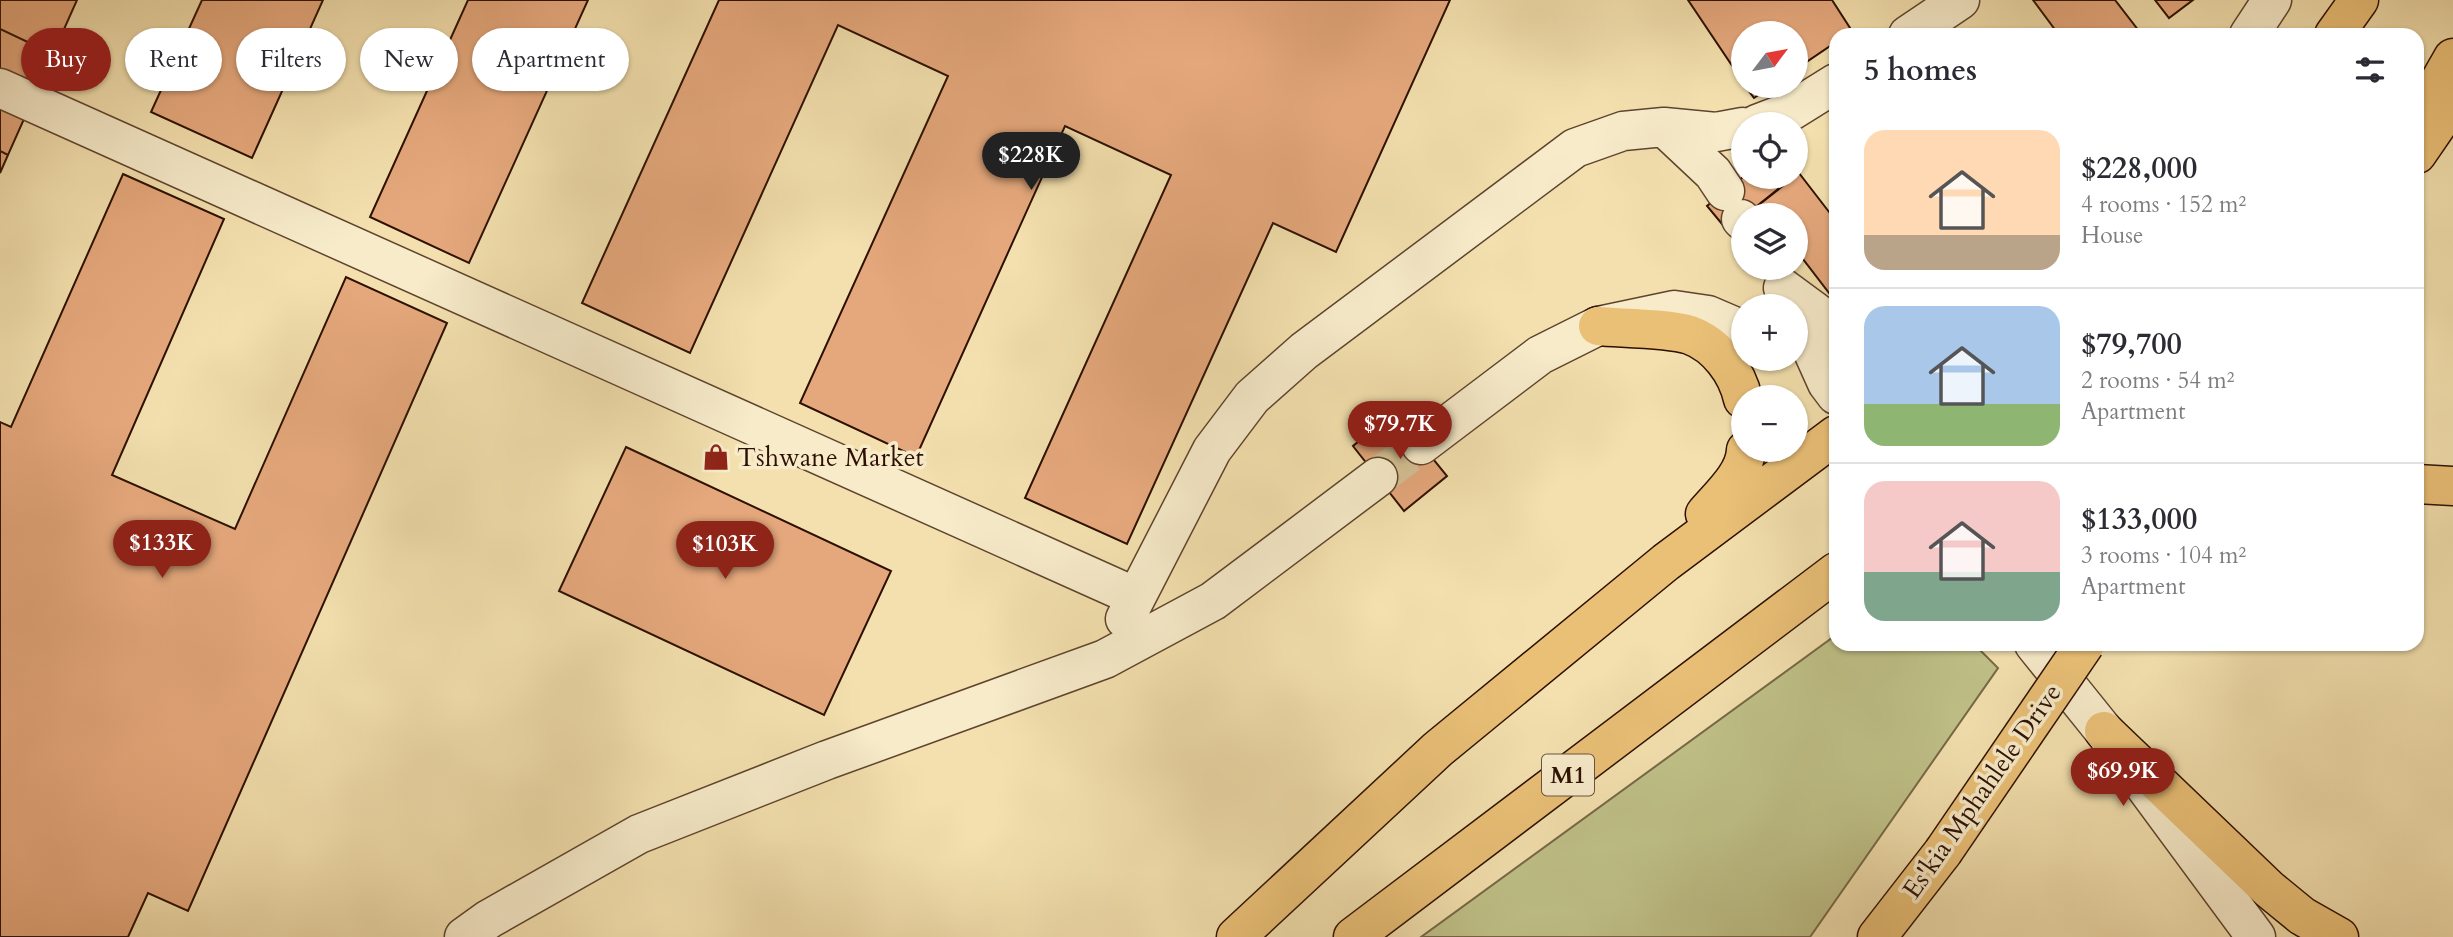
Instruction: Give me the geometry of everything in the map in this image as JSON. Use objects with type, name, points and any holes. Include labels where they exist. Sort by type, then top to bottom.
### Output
[{"type":"main road","points":[[2339,28],[2359,0]]},
{"type":"main road","points":[[2424,109],[2453,58]]},
{"type":"main road","points":[[2424,144],[2453,102]]},
{"type":"main road","points":[[1598,326],[1687,334],[1702,340],[1722,357],[1738,385]]},
{"type":"main road","points":[[1236,937],[1438,749],[1666,562],[1829,440]]},
{"type":"main road","points":[[1666,562],[1736,477],[1743,462]]},
{"type":"main road","points":[[2424,484],[2453,486]]},
{"type":"main road","name":"M1","points":[[1353,937],[1829,577]]},
{"type":"main road","name":"Es'kia Mphahlele Drive","points":[[1877,937],[1943,852],[2080,651]]},
{"type":"main road","points":[[2104,731],[2269,889],[2302,916],[2339,937]]},
{"type":"street","points":[[1918,28],[1960,0]]},
{"type":"street","points":[[2254,28],[2272,0]]},
{"type":"street","points":[[1788,112],[1829,87]]},
{"type":"street","points":[[0,88],[1136,597]]},
{"type":"street","points":[[1664,127],[1713,173],[1732,203]]},
{"type":"street","points":[[1105,659],[1212,450],[1252,397],[1272,377],[1575,148],[1623,131],[1664,127],[1716,132],[1731,129]]},
{"type":"street","points":[[1808,309],[1829,322]]},
{"type":"street","points":[[1421,445],[1540,355],[1598,326],[1674,310],[1708,316],[1731,325]]},
{"type":"street","points":[[1808,342],[1829,385]]},
{"type":"street","points":[[1806,371],[1829,388]]},
{"type":"street","points":[[464,937],[489,919],[639,834],[828,760],[1105,659],[1213,601],[1378,477]]},
{"type":"street","points":[[2040,651],[2104,731],[2256,937]]},
{"type":"green space","points":[[1829,640],[1829,651],[1981,651],[1998,668],[1810,937],[1421,937]]},
{"type":"building","points":[[0,0],[77,0],[65,28],[21,28],[21,39],[0,29]]},
{"type":"building","points":[[202,0],[323,0],[310,28],[236,28],[236,91],[282,91],[252,158],[151,112],[161,91],[222,91],[222,28],[189,28]]},
{"type":"building","points":[[468,0],[588,0],[575,28],[472,28],[472,91],[547,91],[469,263],[370,217],[427,91],[458,91],[458,28],[455,28]]},
{"type":"building","points":[[719,0],[1450,0],[1336,252],[1273,223],[1127,544],[1025,498],[1171,175],[1065,126],[916,457],[800,403],[948,76],[838,25],[690,353],[582,303]]},
{"type":"building","points":[[1688,0],[1832,0],[1850,28],[1829,28],[1829,47],[1808,61],[1808,21],[1731,21],[1731,64]]},
{"type":"building","points":[[2033,0],[2115,0],[2137,28],[2054,28]]},
{"type":"building","points":[[2155,0],[2193,0],[2169,18]]},
{"type":"building","points":[[0,29],[21,39],[21,91],[37,91],[8,155],[0,151]]},
{"type":"building","points":[[0,151],[8,155],[0,173]]},
{"type":"building","points":[[123,174],[224,219],[112,475],[235,529],[346,277],[447,323],[188,911],[148,893],[128,937],[0,937],[0,422],[11,427]]},
{"type":"building","points":[[1808,185],[1829,212],[1829,293],[1808,266],[1808,203],[1761,203],[1779,189],[1808,189]]},
{"type":"building","points":[[1731,187],[1731,189],[1778,189],[1761,203],[1731,203],[1731,227],[1727,230],[1707,206]]},
{"type":"building","points":[[1395,412],[1447,476],[1404,511],[1353,446]]},
{"type":"building","points":[[626,447],[891,571],[824,715],[559,591]]},
{"type":"tunnel","points":[[1378,477],[1421,445]]},
{"type":"place","name":"Tshwane Market","points":[[716,457]]}]
